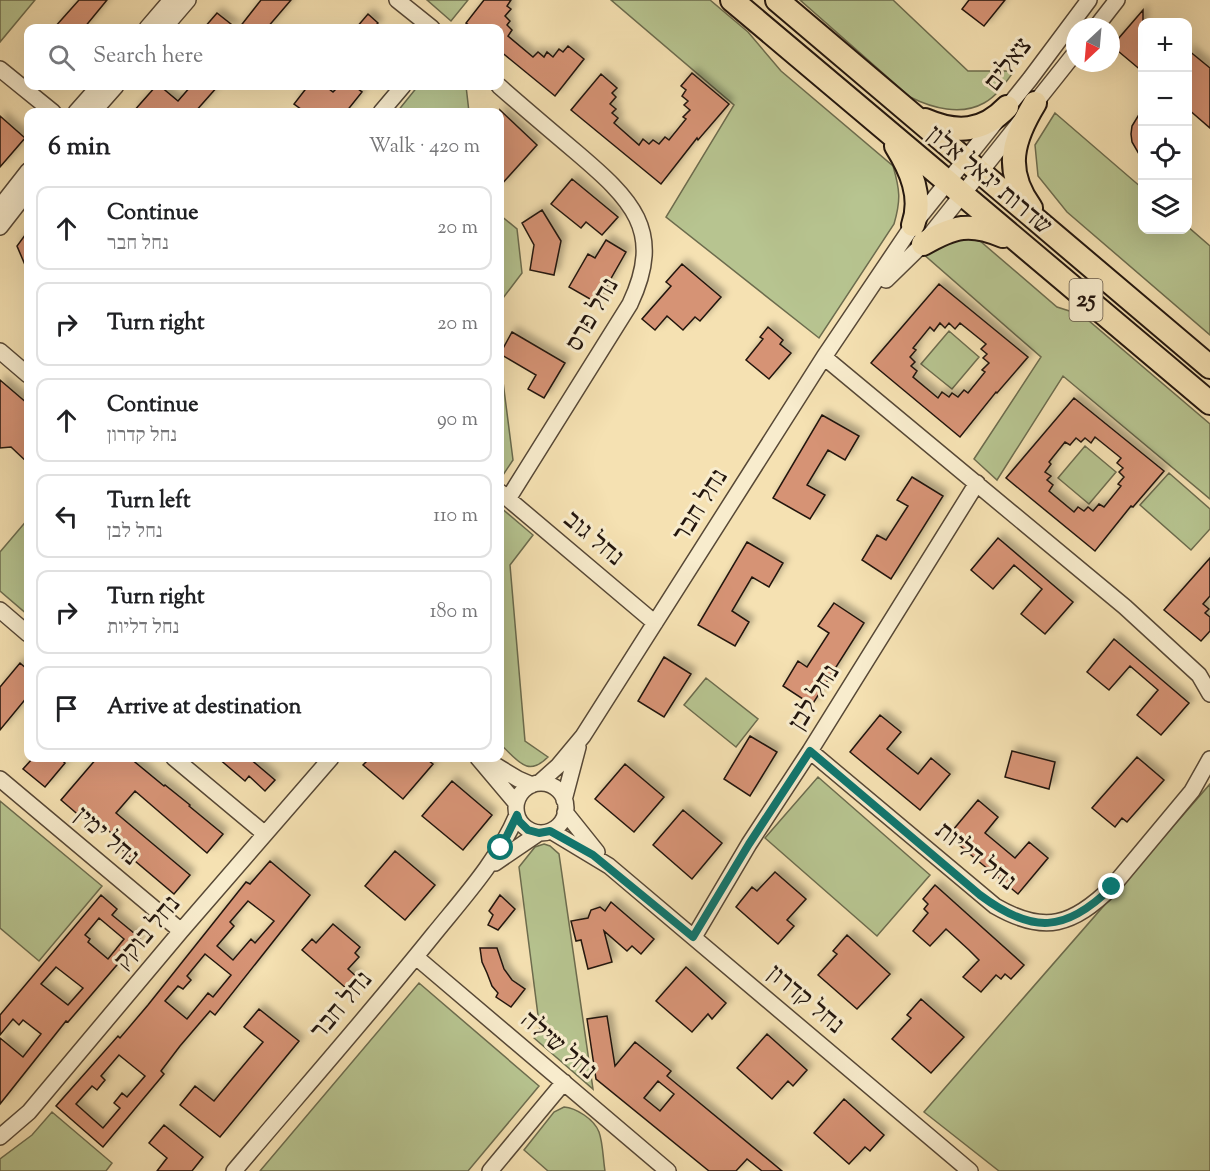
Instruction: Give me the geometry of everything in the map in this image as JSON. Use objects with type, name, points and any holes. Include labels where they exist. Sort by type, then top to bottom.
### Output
[{"type":"highway","name":"שדרות יגאל אלון","points":[[732,0],[1210,403]]},
{"type":"highway","name":"שדרות יגאל אלון","points":[[777,0],[1210,367]]},
{"type":"highway","points":[[1035,103],[1017,139],[1014,149],[1014,168],[1021,193],[1048,230]]},
{"type":"highway","points":[[908,111],[934,124],[957,129],[980,126],[990,122],[1007,107]]},
{"type":"highway","points":[[887,132],[906,162],[914,184],[918,207],[918,234],[966,227],[985,230],[1022,246]]},
{"type":"street","points":[[150,24],[171,0]]},
{"type":"street","points":[[167,24],[188,0]]},
{"type":"street","points":[[398,0],[427,24]]},
{"type":"street","name":"צאלים","points":[[973,166],[1007,107],[1089,0]]},
{"type":"street","points":[[1103,18],[1117,0]]},
{"type":"street","name":"צאלים","points":[[973,166],[1035,103],[1066,64]]},
{"type":"street","points":[[0,69],[24,88]]},
{"type":"street","points":[[26,90],[48,108]]},
{"type":"street","points":[[80,108],[95,90]]},
{"type":"street","points":[[97,108],[112,90]]},
{"type":"street","points":[[384,108],[400,90]]},
{"type":"street","name":"נחל פרס","points":[[504,90],[616,188],[636,214],[642,230],[644,247],[644,266],[640,284],[630,304],[504,495]]},
{"type":"street","name":"נחל חבר","points":[[536,784],[558,766],[583,736],[824,357],[862,303],[973,166]]},
{"type":"street","points":[[0,207],[24,176]]},
{"type":"street","points":[[0,226],[24,196]]},
{"type":"street","points":[[0,351],[24,372]]},
{"type":"street","points":[[824,357],[1125,607],[1187,662],[1199,675],[1210,694]]},
{"type":"street","name":"נחל לבן","points":[[693,937],[749,844],[810,751],[977,483]]},
{"type":"street","name":"נחל גוב","points":[[504,495],[655,623]]},
{"type":"street","points":[[0,610],[24,631]]},
{"type":"street","name":"נחל חבר","points":[[564,806],[573,761],[583,736]]},
{"type":"street","name":"נחל דליות","points":[[810,751],[995,906],[1009,914],[1040,923],[1054,923],[1072,918],[1087,910],[1106,893],[1192,791],[1210,759]]},
{"type":"street","points":[[179,762],[265,834]]},
{"type":"street","name":"נחל בוקק","points":[[0,1137],[29,1112],[181,931],[328,762]]},
{"type":"street","points":[[481,762],[517,809],[523,826],[545,832],[560,824],[564,806],[561,794],[551,786],[536,784],[501,770],[490,762]]},
{"type":"street","name":"נחל ימין","points":[[0,779],[181,931]]},
{"type":"street","points":[[517,809],[522,792],[536,784]]},
{"type":"street","name":"נחל קדרון","points":[[564,806],[609,866]]},
{"type":"street","name":"נחל חבר","points":[[234,1171],[416,957],[485,870],[501,848],[517,809]]},
{"type":"street","name":"נחל חבר","points":[[485,870],[545,832]]},
{"type":"street","name":"נחל קדרון","points":[[545,832],[576,845],[609,866],[970,1171]]},
{"type":"street","name":"נחל שילה","points":[[416,957],[668,1171]]},
{"type":"street","points":[[490,1171],[564,1082]]},
{"type":"green space","points":[[0,0],[35,0],[0,42]]},
{"type":"green space","points":[[427,0],[468,0],[451,21]]},
{"type":"green space","points":[[611,0],[710,0],[748,32],[781,71],[893,166],[899,195],[894,224],[819,338],[666,217],[734,105]]},
{"type":"green space","points":[[800,0],[893,0],[968,71],[1014,71],[1001,89],[984,103],[956,110],[937,107],[910,97]]},
{"type":"green space","points":[[415,90],[466,90],[469,108],[400,108]]},
{"type":"green space","points":[[1055,113],[1138,185],[1138,234],[1192,234],[1192,230],[1210,246],[1210,335],[1067,212],[1038,176],[1035,145]]},
{"type":"green space","points":[[504,218],[517,229],[522,273],[504,297]]},
{"type":"green space","points":[[957,236],[980,241],[1057,307],[1082,315],[1210,424],[1210,499],[1063,376],[997,480],[974,459],[1041,357],[922,253]]},
{"type":"green space","points":[[949,331],[979,357],[952,389],[921,364]]},
{"type":"green space","points":[[504,389],[513,460],[504,474]]},
{"type":"green space","points":[[1085,446],[1116,472],[1089,504],[1058,478]]},
{"type":"green space","points":[[1169,473],[1210,509],[1210,529],[1191,550],[1140,505]]},
{"type":"green space","points":[[504,510],[533,535],[510,565],[525,741],[548,757],[534,766],[518,761],[504,748]]},
{"type":"green space","points":[[24,524],[24,612],[0,591],[0,552]]},
{"type":"green space","points":[[706,678],[758,719],[736,747],[684,705]]},
{"type":"green space","points":[[818,777],[930,875],[877,936],[765,838]]},
{"type":"green space","points":[[1210,784],[1210,1171],[999,1171],[924,1112]]},
{"type":"green space","points":[[0,801],[102,886],[39,961],[0,928]]},
{"type":"green space","points":[[544,844],[559,854],[593,1089],[534,1038],[540,1031],[519,867],[535,847]]},
{"type":"green space","points":[[419,983],[539,1086],[468,1171],[260,1171]]},
{"type":"green space","points":[[564,1107],[584,1115],[597,1127],[605,1171],[548,1171],[524,1150],[554,1112]]},
{"type":"green space","points":[[52,1112],[112,1163],[106,1171],[0,1171],[0,1159],[32,1135]]},
{"type":"building","points":[[79,0],[107,0],[87,24],[58,24]]},
{"type":"building","points":[[261,0],[291,0],[270,24],[242,24]]},
{"type":"building","points":[[484,0],[511,0],[507,6],[511,9],[505,16],[510,21],[507,25],[512,30],[508,36],[533,57],[538,52],[544,57],[547,52],[553,57],[559,49],[563,52],[568,46],[584,59],[555,96],[504,54],[504,24],[466,23]]},
{"type":"building","points":[[969,0],[1005,0],[984,26],[962,9]]},
{"type":"building","points":[[1143,10],[1143,18],[1138,18],[1138,68],[1120,53],[1120,37]]},
{"type":"building","points":[[217,13],[231,24],[207,24]]},
{"type":"building","points":[[368,14],[378,23],[377,24],[359,24]]},
{"type":"building","points":[[1192,53],[1210,68],[1210,128],[1192,112]]},
{"type":"building","points":[[692,73],[729,104],[698,140],[697,138],[661,184],[571,110],[601,74],[617,88],[612,93],[616,97],[610,104],[616,109],[612,113],[618,118],[614,123],[639,145],[643,139],[649,144],[653,140],[659,144],[665,137],[669,140],[686,119],[683,117],[690,110],[684,105],[688,101],[682,96],[686,90],[681,86]]},
{"type":"building","points":[[152,90],[165,90],[178,101],[188,90],[214,90],[199,108],[137,108]]},
{"type":"building","points":[[305,90],[330,90],[333,92],[335,90],[359,90],[362,92],[349,108],[300,108],[294,104]]},
{"type":"building","points":[[504,114],[537,145],[504,182]]},
{"type":"building","points":[[0,116],[24,139],[0,167]]},
{"type":"building","points":[[1138,116],[1138,152],[1132,142],[1132,126]]},
{"type":"building","points":[[572,179],[618,217],[602,235],[586,222],[581,228],[551,204]]},
{"type":"building","points":[[542,210],[561,241],[554,275],[530,270],[534,245],[522,223]]},
{"type":"building","points":[[24,236],[24,263],[17,246]]},
{"type":"building","points":[[606,240],[626,252],[597,303],[569,287],[588,254],[595,258]]},
{"type":"building","points":[[682,264],[721,297],[700,321],[695,317],[683,330],[667,316],[655,330],[642,319],[671,286],[666,282]]},
{"type":"building","points":[[939,284],[1028,357],[960,437],[871,363]],"holes":[[[940,323],[945,328],[949,323],[955,329],[960,323],[986,344],[981,349],[987,354],[983,358],[989,363],[982,370],[985,372],[968,393],[964,390],[958,397],[952,393],[949,397],[942,392],[938,398],[913,377],[917,371],[911,366],[915,362],[910,357],[916,350],[913,348],[930,327],[934,331]]]},
{"type":"building","points":[[768,327],[783,340],[780,344],[791,353],[769,379],[746,360],[763,339],[760,337]]},
{"type":"building","points":[[512,332],[565,363],[544,398],[528,389],[536,375],[504,356],[504,347]]},
{"type":"building","points":[[0,380],[24,401],[24,459],[11,447],[0,448]]},
{"type":"building","points":[[1074,398],[1164,471],[1133,507],[1131,506],[1095,551],[1006,478]],"holes":[[[1095,437],[1121,458],[1117,463],[1123,468],[1119,472],[1124,477],[1118,484],[1121,486],[1104,507],[1099,504],[1093,511],[1088,507],[1084,511],[1078,507],[1074,512],[1049,491],[1053,485],[1047,480],[1051,476],[1045,472],[1051,464],[1049,462],[1065,442],[1070,445],[1076,438],[1081,442],[1085,438],[1091,443]]]},
{"type":"building","points":[[822,415],[859,436],[845,460],[828,450],[807,485],[825,495],[810,519],[773,498]]},
{"type":"building","points":[[912,477],[943,496],[891,579],[862,560],[877,535],[886,540],[908,506],[897,500]]},
{"type":"building","points":[[998,538],[1073,602],[1045,634],[1021,614],[1042,589],[1014,565],[993,589],[971,570]]},
{"type":"building","points":[[747,542],[783,563],[769,587],[752,577],[732,611],[749,622],[735,646],[698,625]]},
{"type":"building","points":[[1210,558],[1210,596],[1203,604],[1209,609],[1205,613],[1210,617],[1210,631],[1201,641],[1164,610]]},
{"type":"building","points":[[834,603],[864,623],[812,705],[783,686],[798,661],[807,667],[829,633],[818,626]]},
{"type":"building","points":[[1114,639],[1189,703],[1161,735],[1137,715],[1158,690],[1130,666],[1109,690],[1087,672]]},
{"type":"building","points":[[664,657],[691,674],[664,717],[638,701]]},
{"type":"building","points":[[20,663],[24,666],[24,701],[0,730],[0,687]]},
{"type":"building","points":[[880,715],[901,732],[887,749],[918,774],[931,758],[950,774],[920,810],[850,752]]},
{"type":"building","points":[[750,736],[777,752],[750,796],[724,779]]},
{"type":"building","points":[[1012,751],[1055,762],[1049,789],[1005,777]]},
{"type":"building","points":[[1137,757],[1164,780],[1127,822],[1122,818],[1115,827],[1092,808]]},
{"type":"building","points":[[29,762],[65,763],[45,787],[23,769]]},
{"type":"building","points":[[94,762],[135,762],[223,834],[207,853],[135,791],[116,813],[190,875],[174,894],[115,844],[118,839],[87,812],[82,818],[61,800]]},
{"type":"building","points":[[223,762],[254,762],[275,780],[265,791],[249,776],[245,781]]},
{"type":"building","points":[[366,762],[430,762],[433,764],[403,799],[363,765]]},
{"type":"building","points":[[625,764],[664,797],[634,832],[595,799]]},
{"type":"building","points":[[452,781],[492,815],[463,850],[422,816]]},
{"type":"building","points":[[978,800],[998,817],[985,833],[1015,858],[1029,842],[1048,858],[1018,894],[948,836]]},
{"type":"building","points":[[683,810],[722,843],[692,879],[653,845]]},
{"type":"building","points":[[395,851],[435,885],[405,920],[365,886]]},
{"type":"building","points":[[270,861],[310,895],[215,1015],[210,1011],[180,1046],[161,1071],[164,1074],[103,1147],[56,1106],[148,1005],[246,882],[250,884]],"holes":[[[248,901],[274,921],[255,943],[251,939],[233,960],[217,946],[234,926],[230,922]],[[205,954],[231,975],[213,997],[208,993],[187,1019],[165,1001],[178,986],[183,989],[191,980],[187,976]],[[119,1055],[145,1076],[127,1097],[122,1093],[114,1103],[120,1108],[103,1128],[76,1104],[92,1086],[97,1090],[105,1080],[101,1076]]]},
{"type":"building","points":[[775,872],[806,899],[787,920],[794,926],[778,944],[736,907],[752,887],[757,891]]},
{"type":"building","points":[[935,885],[1024,965],[1011,979],[1005,974],[1001,979],[996,975],[981,992],[963,977],[979,960],[946,929],[930,946],[913,931],[928,913],[924,909],[928,904],[923,899]]},
{"type":"building","points":[[101,895],[117,909],[112,915],[140,938],[68,1022],[66,1021],[0,1104],[0,1038],[23,1057],[41,1034],[23,1020],[19,1025],[13,1019],[0,1035],[0,1015]],"holes":[[[99,918],[124,939],[108,959],[88,942],[90,939],[85,935]],[[56,967],[83,988],[68,1005],[41,984]]]},
{"type":"building","points":[[500,895],[515,909],[498,930],[488,925],[493,915],[489,911]]},
{"type":"building","points":[[611,902],[654,939],[641,954],[632,946],[627,951],[604,931],[612,962],[588,969],[581,940],[576,941],[571,921],[588,918],[591,910],[600,907],[605,911]]},
{"type":"building","points":[[333,924],[360,947],[355,953],[359,957],[348,969],[357,977],[347,989],[302,950],[312,939],[316,943]]},
{"type":"building","points":[[847,935],[890,974],[857,1009],[818,975],[837,954],[833,951]]},
{"type":"building","points":[[480,948],[497,948],[504,969],[512,980],[525,989],[511,1007],[496,997],[498,993],[492,986],[482,962]]},
{"type":"building","points":[[686,967],[726,1003],[712,1019],[708,1014],[692,1032],[656,1001]]},
{"type":"building","points":[[921,999],[964,1037],[931,1073],[892,1039],[911,1018],[907,1015]]},
{"type":"building","points":[[259,1009],[299,1041],[220,1137],[180,1105],[195,1086],[214,1101],[263,1042],[244,1027]]},
{"type":"building","points":[[607,1016],[615,1066],[635,1042],[671,1071],[667,1076],[782,1171],[762,1171],[747,1159],[736,1171],[709,1171],[596,1079],[587,1019]],"holes":[[[658,1081],[674,1094],[660,1111],[644,1098]]]},
{"type":"building","points":[[767,1034],[807,1070],[793,1086],[788,1081],[772,1099],[737,1068]]},
{"type":"building","points":[[844,1099],[884,1135],[870,1151],[865,1147],[849,1164],[814,1133]]},
{"type":"building","points":[[164,1125],[203,1157],[192,1171],[157,1171],[167,1158],[149,1143]]},
{"type":"route","points":[[501,848],[517,815],[519,821],[528,830],[539,833],[550,831],[609,866],[693,937],[749,844],[810,751],[980,895],[1009,914],[1040,923],[1054,923],[1072,918],[1087,910],[1112,887]]}]
